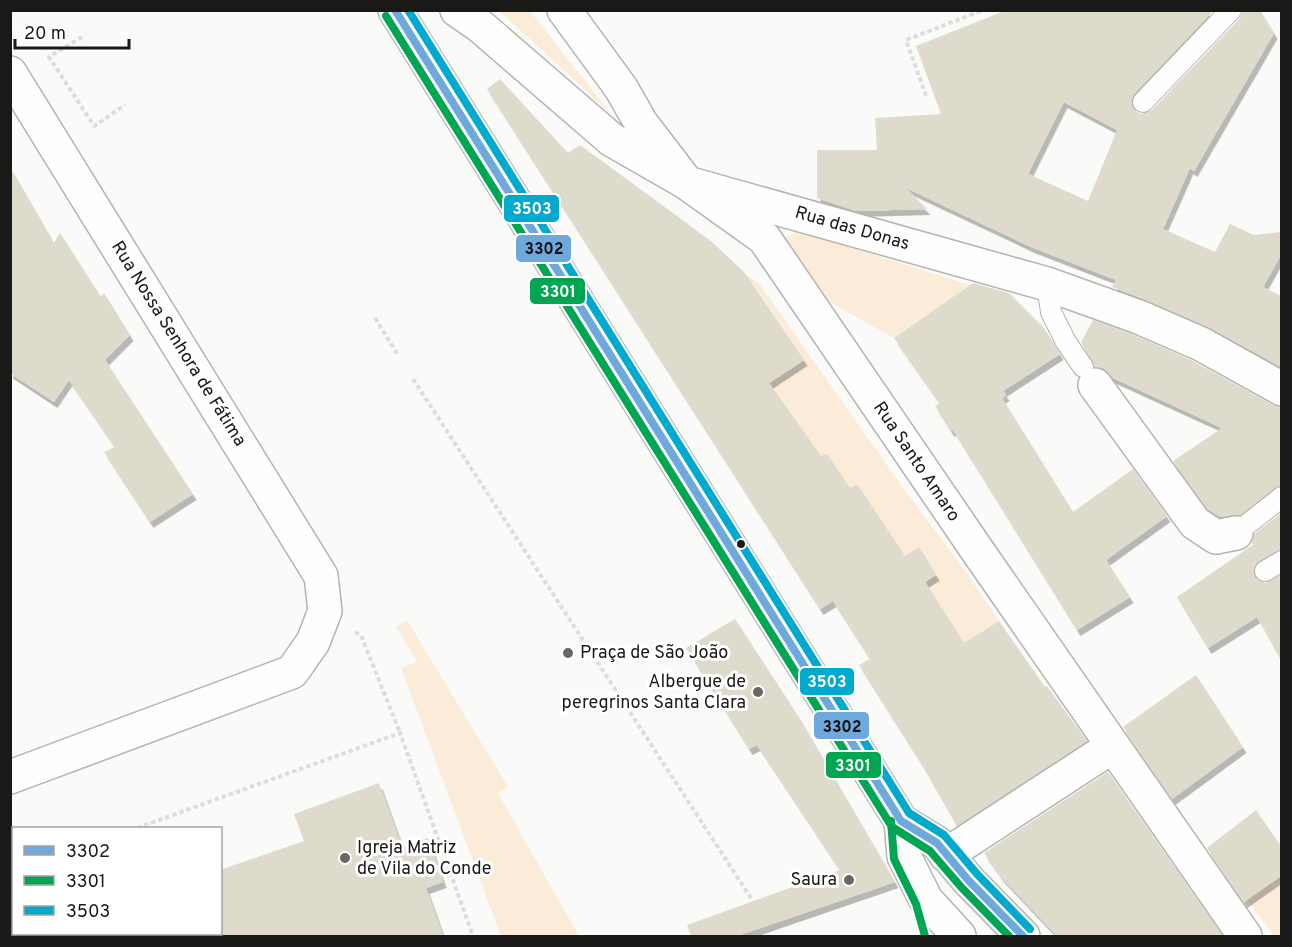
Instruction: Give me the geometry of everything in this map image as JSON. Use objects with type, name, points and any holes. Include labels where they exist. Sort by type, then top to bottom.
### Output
[{"type":"street","name":"Rua das Donas","points":[[457,10],[480,26],[612,140],[687,183],[1047,308],[1139,317],[1201,344],[1281,389]]},
{"type":"street","name":"Rua Santo Amaro","points":[[564,10],[621,88],[641,123],[687,183],[764,238],[1245,936]]},
{"type":"street","points":[[396,11],[901,821],[937,843],[969,882],[1023,936]]},
{"type":"street","name":"Rua Nossa Senhora de Fátima","points":[[10,73],[321,576],[325,611],[321,621]]},
{"type":"street","points":[[1089,375],[1195,523],[1216,537],[1236,533]]},
{"type":"street","points":[[10,777],[292,672],[313,642],[321,621]]},
{"type":"street","points":[[946,855],[1113,746]]},
{"type":"street","points":[[901,821],[904,856],[908,865],[926,900],[959,936]]},
{"type":"lane","points":[[1143,102],[1231,10]]},
{"type":"lane","points":[[1047,308],[1066,342],[1089,375]]},
{"type":"lane","points":[[1236,533],[1281,497]]},
{"type":"path","points":[[926,96],[906,40],[983,10]]},
{"type":"path","points":[[82,37],[50,57],[94,126],[125,105]]},
{"type":"path","points":[[375,318],[398,355]]},
{"type":"path","points":[[412,379],[753,901]]},
{"type":"path","points":[[321,621],[361,634],[400,733],[473,936]]},
{"type":"path","points":[[140,827],[400,733]]},
{"type":"shaded area","points":[[499,11],[530,11],[609,111],[608,111]]},
{"type":"shaded area","points":[[797,231],[970,285],[894,338],[829,302],[784,239]]},
{"type":"shaded area","points":[[749,276],[761,286],[999,621],[973,637],[993,671],[955,697],[944,612],[925,582],[936,574],[919,548],[905,556],[857,484],[850,488],[821,456],[767,385],[804,360],[752,282],[714,307],[709,299]]},
{"type":"shaded area","points":[[407,620],[508,787],[498,793],[579,936],[501,936],[401,668],[417,662],[396,626]]},
{"type":"shaded area","points":[[1281,876],[1281,936],[1274,936],[1247,900]]},
{"type":"building","points":[[1007,10],[1214,10],[1134,94],[1131,100],[1132,106],[1141,114],[1152,110],[1240,18],[1243,10],[1260,10],[1274,33],[1194,171],[1190,168],[1163,229],[1215,252],[1230,224],[1254,235],[1281,232],[1281,255],[1263,287],[1281,296],[1281,367],[1208,327],[1112,287],[1116,280],[1031,247],[906,188],[927,209],[856,211],[817,198],[817,150],[877,150],[875,118],[941,114],[916,46]],"holes":[[[1064,102],[1117,130],[1088,201],[1028,174]]]},
{"type":"building","points":[[500,79],[568,153],[580,145],[711,241],[745,273],[804,360],[769,383],[821,456],[827,454],[850,488],[857,484],[905,556],[919,547],[936,575],[925,582],[964,643],[999,621],[1045,687],[1047,686],[1087,741],[957,826],[921,763],[859,665],[870,659],[833,601],[820,609],[487,89]]},
{"type":"building","points":[[10,167],[54,243],[60,233],[101,297],[104,293],[130,335],[105,360],[193,494],[150,522],[104,452],[115,447],[69,380],[54,402],[10,373]]},
{"type":"building","points":[[973,283],[1009,293],[1044,328],[1060,354],[1003,391],[1006,395],[1002,398],[1073,512],[1133,469],[1167,516],[1106,560],[1130,597],[1077,630],[953,430],[951,431],[935,406],[940,403],[894,338]]},
{"type":"building","points":[[1093,320],[1132,334],[1193,361],[1281,408],[1281,485],[1240,515],[1220,517],[1208,509],[1173,461],[1222,428],[1113,378],[1103,368],[1095,367],[1081,342]]},
{"type":"building","points":[[1281,513],[1281,549],[1259,561],[1253,571],[1255,578],[1265,583],[1281,575],[1281,660],[1257,617],[1208,648],[1177,597],[1254,544],[1251,543],[1254,534]]},
{"type":"building","points":[[735,619],[800,719],[895,882],[737,936],[691,936],[687,925],[840,870],[757,745],[749,749],[686,648]]},
{"type":"building","points":[[1196,675],[1243,747],[1172,799],[1123,727]]},
{"type":"building","points":[[1108,772],[1223,936],[1057,936],[1001,877],[984,853]]},
{"type":"building","name":"Igreja Matriz de Vila do Conde","points":[[379,783],[402,847],[428,838],[443,882],[426,888],[443,936],[220,936],[222,935],[222,869],[304,841],[294,814]]},
{"type":"building","points":[[1256,810],[1281,846],[1281,876],[1244,902],[1207,848]]},
{"type":"transit line","name":"3302","points":[[395,10],[901,821],[937,843],[969,881],[1023,936]]},
{"type":"transit line","name":"3503","points":[[408,10],[909,813],[944,835],[977,874],[1030,929]]},
{"type":"transit line","name":"3301","points":[[386,16],[892,827],[930,851],[1009,936]]},
{"type":"transit line","name":"3301","points":[[891,821],[894,859],[916,904],[925,936]]},
{"type":"place","name":"Praça de São João","points":[[568,653]]},
{"type":"place","name":"Albergue de peregrinos Santa Clara","points":[[758,692]]},
{"type":"place","name":"Igreja Matriz de Vila do Conde","points":[[345,858]]},
{"type":"place","name":"Saura","points":[[849,880]]}]
